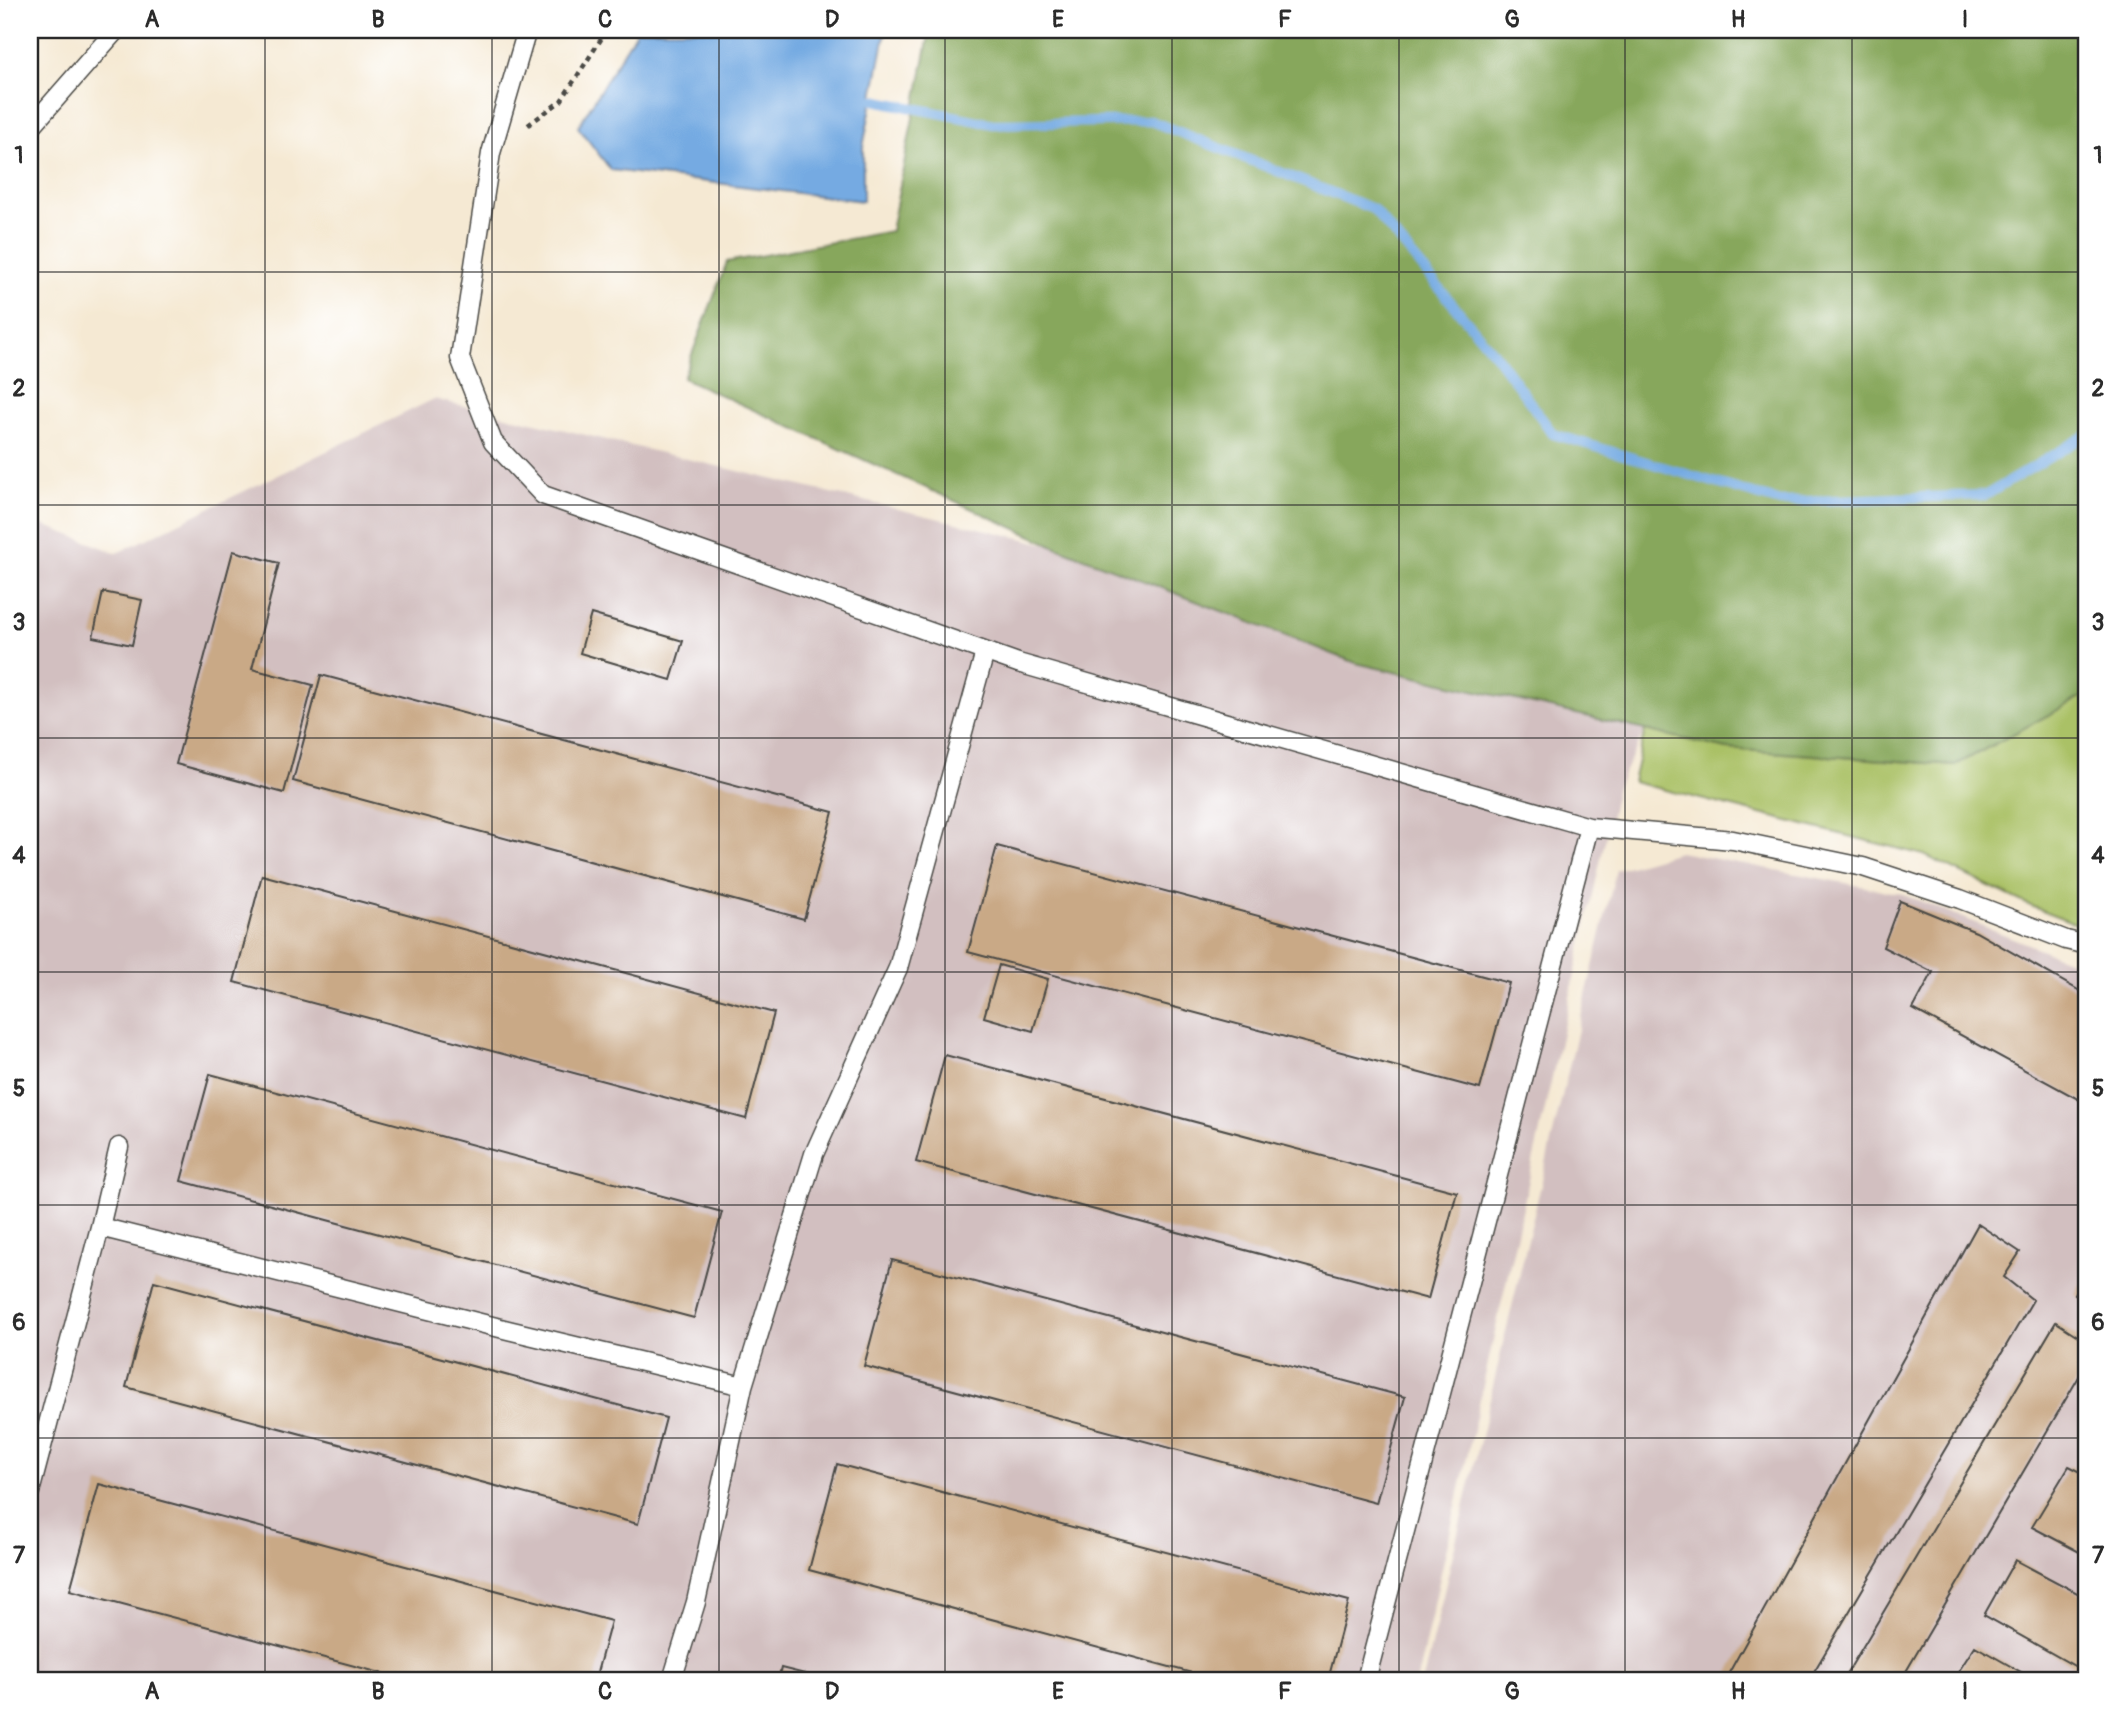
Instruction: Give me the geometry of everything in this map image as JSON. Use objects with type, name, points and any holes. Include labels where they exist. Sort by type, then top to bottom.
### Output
[{"type":"lane","points":[[30,128],[116,30]]},
{"type":"lane","points":[[527,30],[491,153],[460,358],[493,442],[542,495],[1018,663],[1590,828],[1734,841],[1863,867],[1960,898],[2087,946]]},
{"type":"lane","points":[[672,1680],[696,1602],[743,1386],[814,1154],[898,968],[985,652]]},
{"type":"lane","points":[[1367,1680],[1590,828]]},
{"type":"lane","points":[[30,1492],[119,1147]]},
{"type":"lane","points":[[100,1227],[743,1386]]},
{"type":"path","points":[[491,153],[561,101],[607,30]]},
{"type":"shaded area","points":[[434,399],[1054,546],[1356,663],[1645,730],[1617,787],[1417,1680],[30,1680],[30,520],[117,553]]},
{"type":"shaded area","points":[[1679,852],[1903,894],[2087,968],[2087,1680],[1423,1680],[1616,870]]},
{"type":"green space","points":[[930,30],[2087,30],[2087,694],[1956,765],[1727,749],[1356,663],[1054,546],[683,378],[727,262],[891,231]]},
{"type":"green space","points":[[2087,694],[2087,928],[2031,906],[1924,855],[1633,782],[1645,730],[1727,749],[1955,765]]},
{"type":"water","points":[[637,30],[886,30],[863,147],[863,201],[611,170],[578,127]]},
{"type":"building","points":[[233,551],[279,563],[252,669],[313,685],[284,793],[176,764]]},
{"type":"building","points":[[103,592],[142,600],[132,645],[93,637]]},
{"type":"building","points":[[591,614],[683,641],[671,680],[580,653]]},
{"type":"building","points":[[321,675],[833,812],[804,919],[293,781]]},
{"type":"building","points":[[997,846],[1509,983],[1480,1089],[968,952]]},
{"type":"building","points":[[262,875],[774,1013],[746,1119],[234,982]]},
{"type":"building","points":[[1900,901],[1976,932],[2087,995],[2087,1104],[1913,1009],[1933,972],[1883,947]]},
{"type":"building","points":[[999,965],[1048,979],[1033,1031],[984,1017]]},
{"type":"building","points":[[945,1055],[1457,1192],[1428,1299],[916,1162]]},
{"type":"building","points":[[210,1074],[722,1212],[694,1318],[181,1181]]},
{"type":"building","points":[[1978,1224],[2020,1252],[2004,1277],[2033,1300],[1809,1680],[1725,1680]]},
{"type":"building","points":[[892,1260],[1405,1397],[1376,1503],[864,1366]]},
{"type":"building","points":[[2087,1273],[2087,1302],[2075,1294]]},
{"type":"building","points":[[154,1281],[666,1418],[638,1524],[126,1387]]},
{"type":"building","points":[[2056,1322],[2087,1342],[2087,1363],[1901,1680],[1843,1680]]},
{"type":"building","points":[[837,1464],[1349,1601],[1328,1680],[1218,1680],[809,1570]]},
{"type":"building","points":[[2069,1466],[2087,1475],[2087,1556],[2032,1527]]},
{"type":"building","points":[[99,1484],[611,1621],[595,1680],[407,1680],[70,1590]]},
{"type":"building","points":[[2015,1560],[2087,1598],[2087,1673],[1984,1615]]},
{"type":"building","points":[[1975,1646],[2035,1680],[1953,1680]]},
{"type":"building","points":[[781,1668],[825,1679],[825,1680],[778,1680]]},
{"type":"waterway","points":[[859,97],[993,124],[1151,121],[1373,209],[1497,357],[1553,434],[1780,502],[1986,495],[2087,435]]}]
